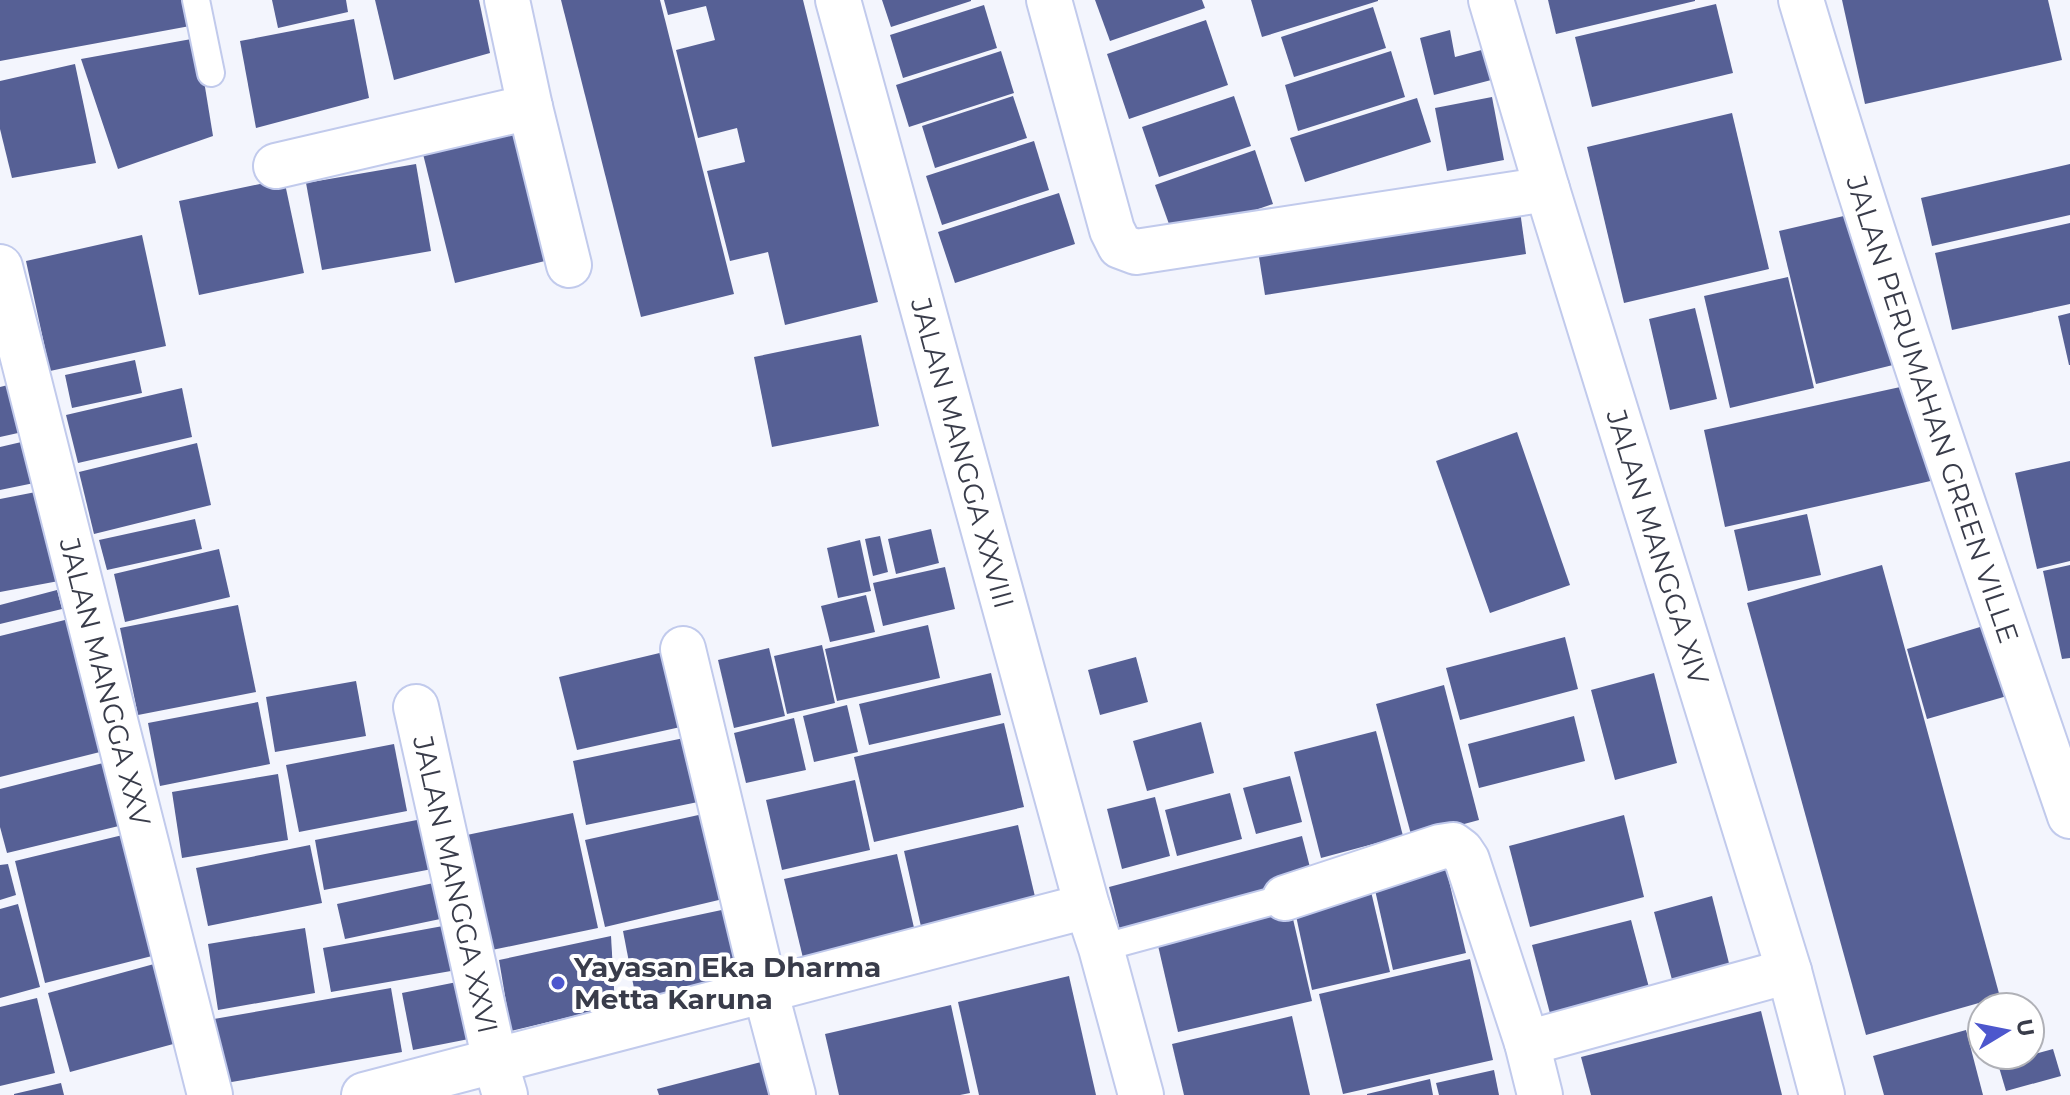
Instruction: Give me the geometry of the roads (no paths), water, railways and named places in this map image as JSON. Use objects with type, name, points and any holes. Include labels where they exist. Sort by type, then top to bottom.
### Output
[{"type":"street","points":[[507,0],[569,265]]},
{"type":"street","name":"JALAN MANGGA XXVIII","points":[[838,0],[1141,1095]]},
{"type":"street","points":[[1049,0],[1112,230],[1120,246],[1136,252],[1547,189]]},
{"type":"street","name":"JALAN MANGGA XIV","points":[[1491,0],[1789,971],[1822,1095]]},
{"type":"street","name":"JALAN PERUMAHAN GREEN VILLE","points":[[1801,0],[1901,321],[2070,816]]},
{"type":"street","points":[[276,166],[530,107]]},
{"type":"street","name":"JALAN MANGGA XXV","points":[[0,267],[210,1095]]},
{"type":"street","points":[[683,649],[793,1095]]},
{"type":"street","name":"JALAN MANGGA XXVI","points":[[416,707],[500,1078]]},
{"type":"street","points":[[1285,898],[1440,847],[1453,845],[1461,851],[1467,860],[1527,1043],[1540,1095]]},
{"type":"street","points":[[364,1095],[500,1078],[765,990],[1087,906]]},
{"type":"street","points":[[1527,1043],[1789,971]]},
{"type":"lane","points":[[196,0],[211,73]]},
{"type":"lane","points":[[1101,948],[1285,898]]},
{"type":"place","name":"Yayasan Eka Dharma Metta Karuna","points":[[558,983]]}]
